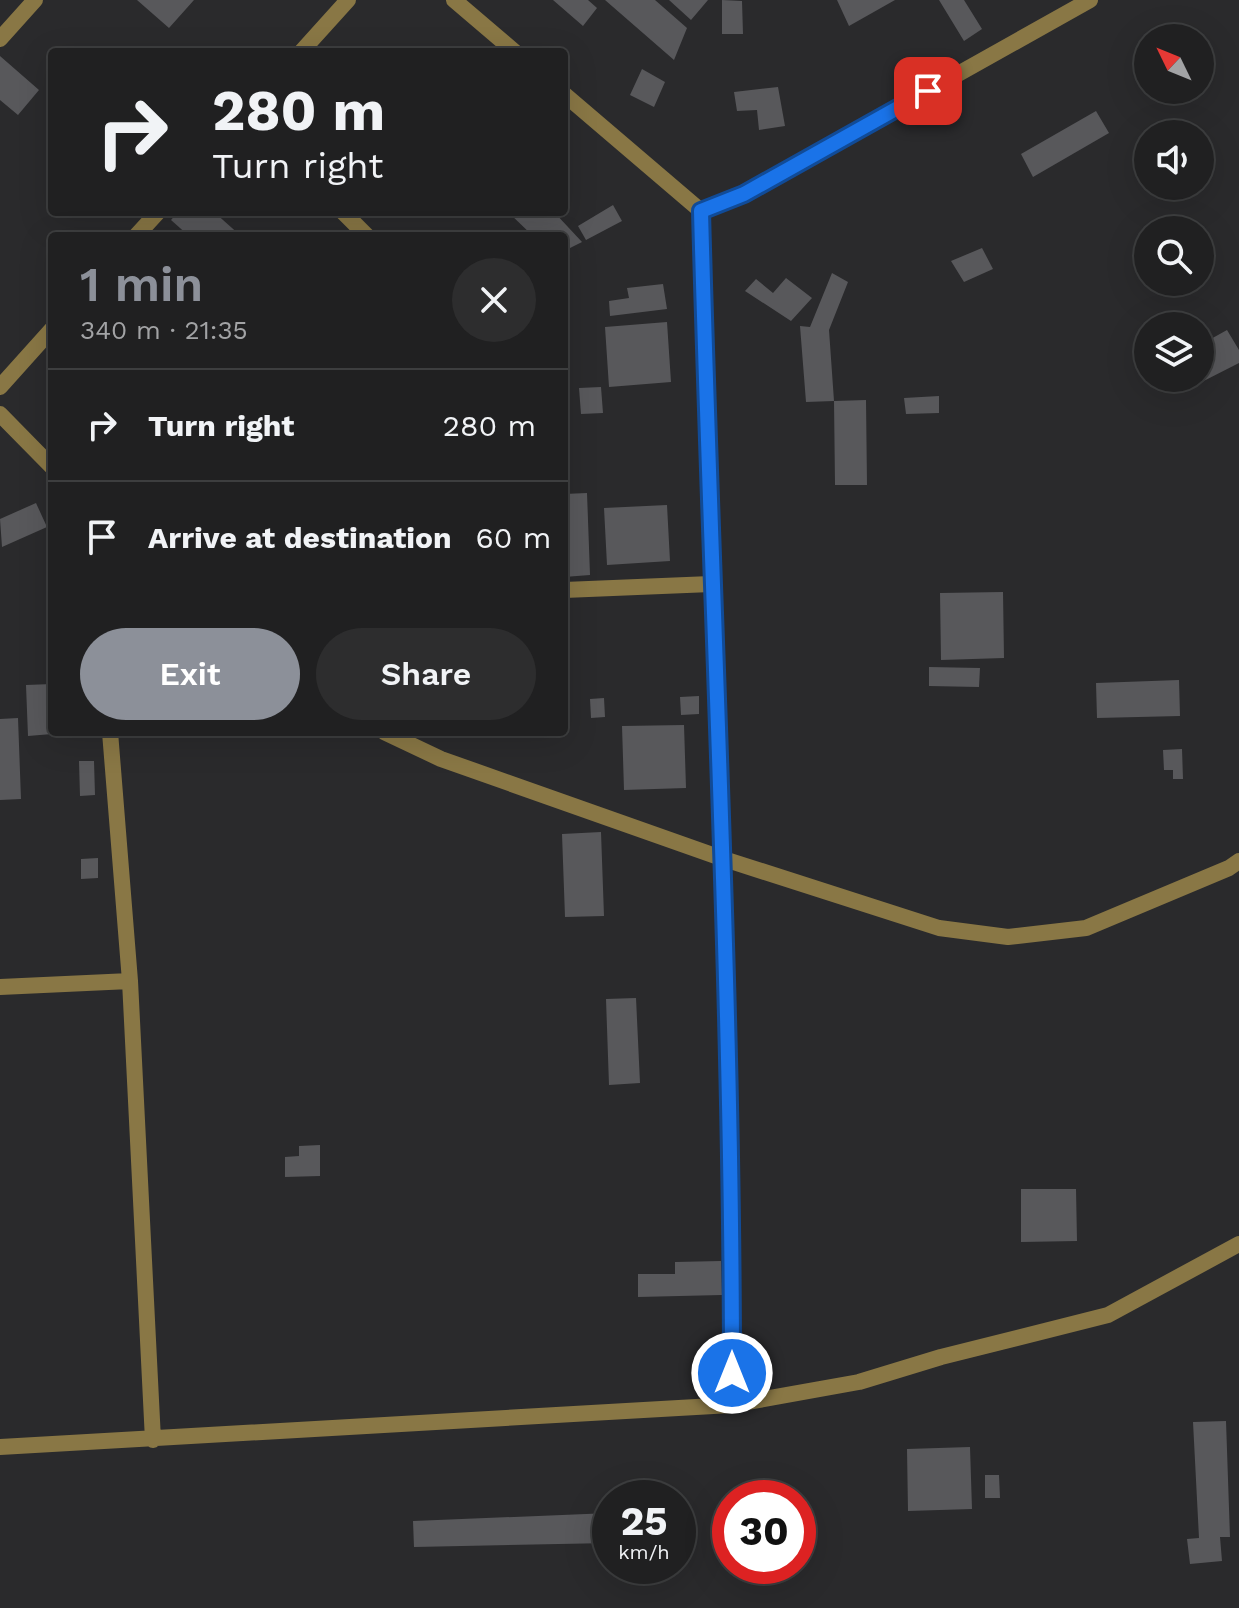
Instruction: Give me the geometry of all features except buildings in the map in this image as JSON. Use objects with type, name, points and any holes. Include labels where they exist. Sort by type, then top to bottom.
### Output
[{"type":"street","points":[[0,39],[35,0]]},
{"type":"street","points":[[305,48],[348,0]]},
{"type":"street","points":[[454,0],[510,48]]},
{"type":"street","points":[[701,211],[744,194],[1090,0]]},
{"type":"street","points":[[568,97],[701,211],[711,584],[724,859],[731,1168],[731,1405]]},
{"type":"street","points":[[140,232],[154,216]]},
{"type":"street","points":[[347,216],[363,232]]},
{"type":"street","points":[[0,387],[48,333]]},
{"type":"street","points":[[0,414],[48,463]]},
{"type":"street","points":[[568,590],[711,584]]},
{"type":"street","points":[[110,736],[130,981],[153,1440]]},
{"type":"street","points":[[392,736],[441,759],[724,859],[939,928],[1008,937],[1086,928],[1229,868],[1239,861]]},
{"type":"street","points":[[0,987],[130,981]]},
{"type":"street","points":[[0,1447],[731,1405],[859,1382],[941,1357],[1108,1315],[1239,1244]]},
{"type":"route","points":[[732,1373],[728,969],[711,584],[701,211],[744,194],[928,91]]}]
